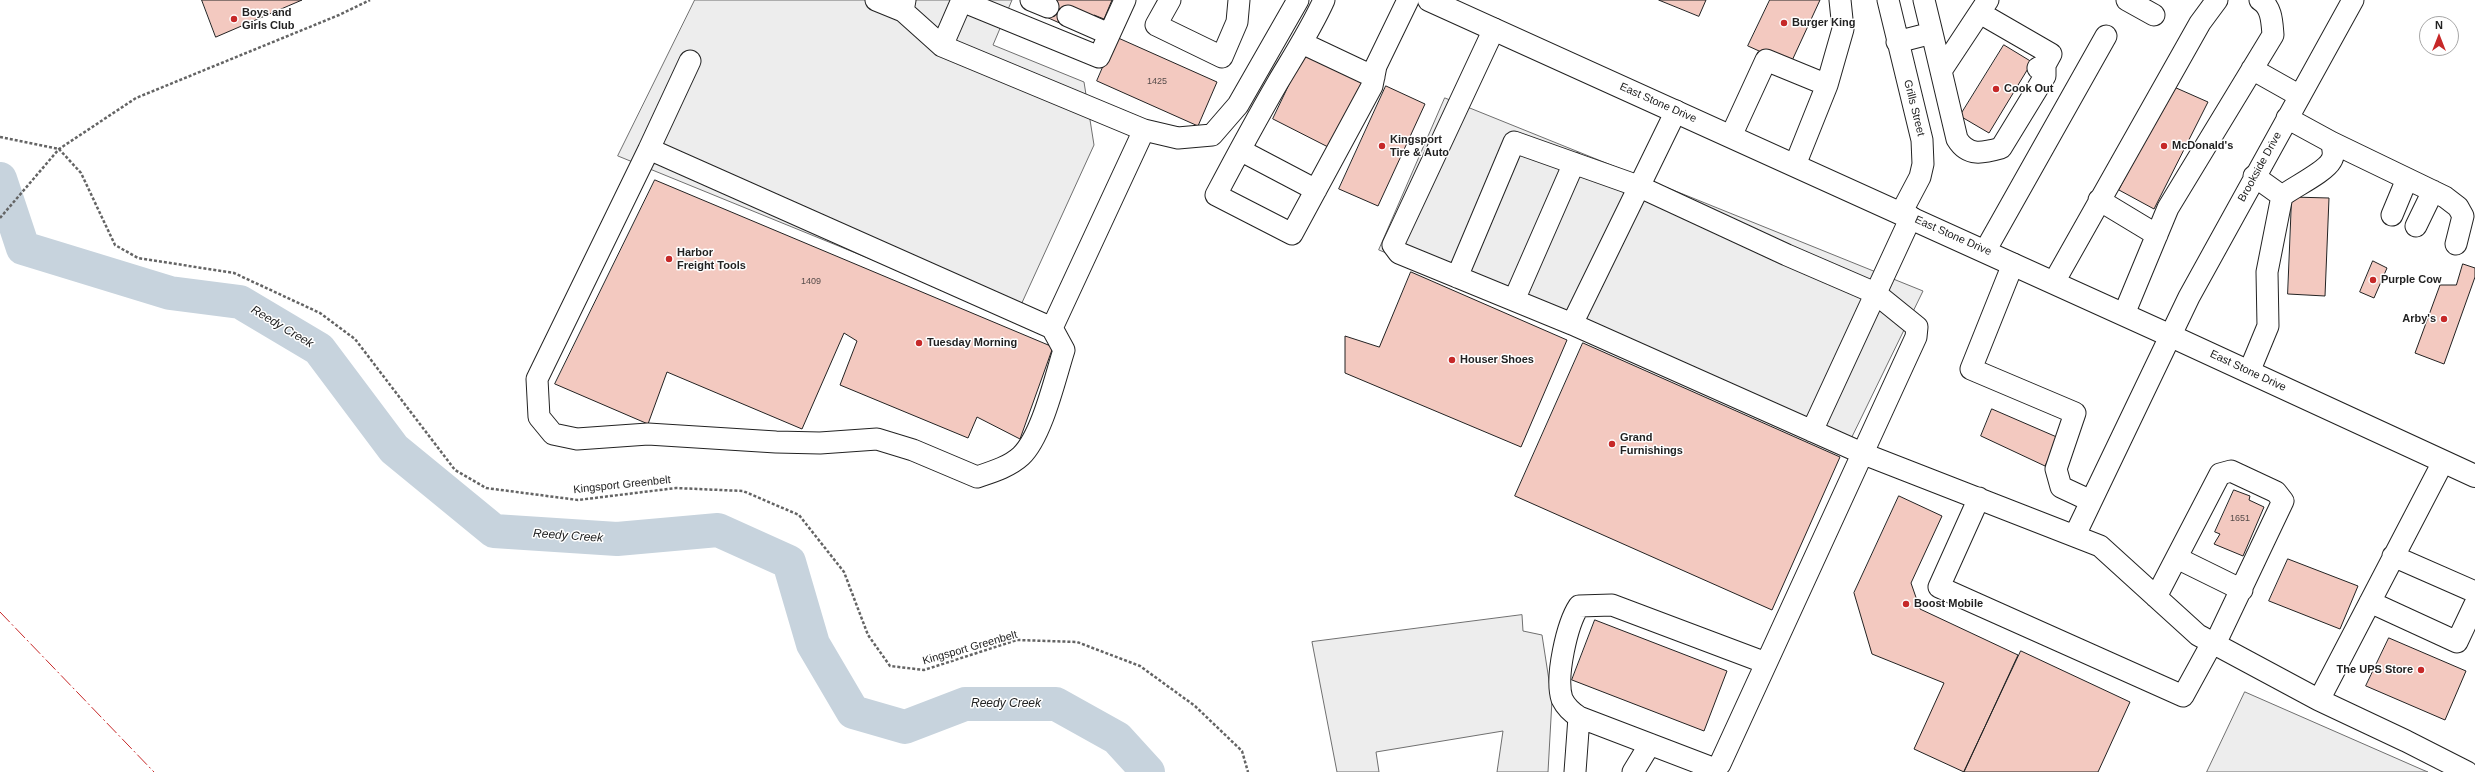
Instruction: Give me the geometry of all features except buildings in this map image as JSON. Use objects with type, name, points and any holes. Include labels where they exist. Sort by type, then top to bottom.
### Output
[{"type":"highway","name":"East Stone Drive","points":[[1430,0],[2054,282],[2475,476]]},
{"type":"street","points":[[876,0],[904,6],[942,46],[1144,130],[1178,138],[1212,135],[1238,105],[1298,0]]},
{"type":"street","points":[[942,46],[962,1],[1099,57],[1125,0]]},
{"type":"street","points":[[1170,0],[1156,25],[1222,57],[1237,22],[1239,0]]},
{"type":"street","points":[[1324,0],[1302,43],[1240,150],[1216,195],[1292,234],[1372,86],[1376,66],[1408,0]]},
{"type":"street","points":[[1795,165],[1827,85],[1843,29],[1840,0]]},
{"type":"street","name":"Grills Street","points":[[1812,431],[1876,293],[1920,177],[1923,164],[1922,140],[1888,0]]},
{"type":"street","points":[[1924,0],[1957,139],[1962,147],[1969,152],[1983,153],[2001,148],[2046,76],[2048,59],[1984,6],[1941,71]]},
{"type":"street","points":[[2127,0],[2154,15]]},
{"type":"street","points":[[2054,282],[2200,23],[2217,0]]},
{"type":"street","points":[[2124,314],[2168,208],[2273,35],[2272,20],[2268,10],[2260,0]]},
{"type":"street","name":"Brookside Drive","points":[[2074,534],[2189,297],[2254,176],[2353,0]]},
{"type":"street","points":[[1068,16],[1109,34]]},
{"type":"street","points":[[1494,29],[1393,245],[1399,253],[1572,324],[1864,454],[2074,534],[2100,546],[2198,635],[2320,700],[2406,740],[2467,772]]},
{"type":"street","points":[[1897,42],[1932,33]]},
{"type":"street","points":[[1985,251],[2106,36]]},
{"type":"street","points":[[1302,43],[1374,77]]},
{"type":"street","points":[[1732,136],[1766,60],[1827,85]]},
{"type":"street","points":[[649,148],[1052,328],[1064,350],[1037,431],[1022,455],[1002,468],[977,477],[913,450],[877,439],[820,443],[776,442],[648,434],[577,439],[553,434],[539,417],[537,379],[690,61]]},
{"type":"street","points":[[2252,69],[2300,96]]},
{"type":"street","points":[[1572,324],[1638,186],[1676,111]]},
{"type":"street","points":[[2287,118],[2332,142],[2433,191],[2458,207],[2463,216],[2456,244]]},
{"type":"street","points":[[1052,328],[1144,130]]},
{"type":"street","points":[[1458,277],[1514,142],[1638,186],[1787,255],[1876,293],[1917,327],[1917,332],[1864,454],[1720,764],[1714,771],[1650,744],[1579,717],[1568,709],[1562,698],[1560,684],[1562,664],[1572,617],[1579,606],[1612,605],[1766,663]]},
{"type":"street","points":[[2249,372],[2268,326],[2268,272],[2282,196],[2322,170],[2332,160],[2334,150],[2332,142]]},
{"type":"street","points":[[1240,150],[1316,190]]},
{"type":"street","points":[[1514,300],[1574,163]]},
{"type":"street","points":[[2254,176],[2282,196]]},
{"type":"street","points":[[2392,215],[2407,178]]},
{"type":"street","points":[[2416,226],[2433,191]]},
{"type":"street","points":[[2099,200],[2157,235]]},
{"type":"street","points":[[2013,264],[1971,369],[2074,413],[2056,469],[2061,488],[2091,501]]},
{"type":"street","points":[[2320,700],[2393,556],[2443,462]]},
{"type":"street","points":[[1979,498],[1939,587],[2183,696],[2214,644],[2245,583],[2283,501],[2276,492],[2231,471],[2220,474],[2156,597]]},
{"type":"street","points":[[2393,556],[2475,592]]},
{"type":"street","points":[[2177,558],[2245,583]]},
{"type":"street","points":[[2370,602],[2457,642],[2475,604]]},
{"type":"street","points":[[1575,772],[1579,717]]},
{"type":"street","points":[[1633,772],[1650,744]]},
{"type":"path","points":[[0,218],[59,148],[136,98],[339,15],[370,0]]},
{"type":"path","points":[[0,137],[59,148]]},
{"type":"path","name":"Kingsport Greenbelt","points":[[59,148],[81,172],[115,245],[138,258],[234,273],[320,313],[355,339],[455,470],[486,488],[578,500],[676,488],[743,491],[799,515],[844,572],[868,635],[890,666],[924,670],[1017,640],[1077,642],[1140,666],[1195,706],[1242,751],[1248,772]]},
{"type":"shaded area","points":[[695,0],[1012,0],[993,45],[1084,82],[1094,145],[1015,318],[618,156]]},
{"type":"shaded area","points":[[1445,98],[1923,291],[1847,447],[1379,250]]},
{"type":"shaded area","points":[[1522,615],[1523,631],[1542,635],[1552,700],[1548,772],[1497,772],[1503,731],[1376,752],[1379,772],[1337,772],[1312,642]]},
{"type":"shaded area","points":[[2245,692],[2423,770],[2428,772],[2207,772]]},
{"type":"waterway","name":"Reedy Creek","points":[[0,179],[23,248],[170,293],[240,302],[319,349],[394,449],[494,531],[617,539],[718,530],[789,562],[813,644],[853,712],[905,727],[965,704],[1056,704],[1117,738],[1148,772]]},
{"type":"power","points":[[0,612],[154,772]]},
{"type":"place","name":"Boys and Girls Club","points":[[234,19]]},
{"type":"place","name":"Burger King","points":[[1784,23]]},
{"type":"place","name":"Cook Out","points":[[1996,89]]},
{"type":"place","name":"Kingsport Tire & Auto","points":[[1382,146]]},
{"type":"place","name":"McDonald's","points":[[2164,146]]},
{"type":"place","name":"Harbor Freight Tools","points":[[669,259]]},
{"type":"place","name":"Purple Cow","points":[[2373,280]]},
{"type":"place","name":"Arby's","points":[[2444,319]]},
{"type":"place","name":"Tuesday Morning","points":[[919,343]]},
{"type":"place","name":"Houser Shoes","points":[[1452,360]]},
{"type":"place","name":"Grand Furnishings","points":[[1612,444]]},
{"type":"place","name":"Boost Mobile","points":[[1906,604]]},
{"type":"place","name":"The UPS Store","points":[[2421,670]]}]
